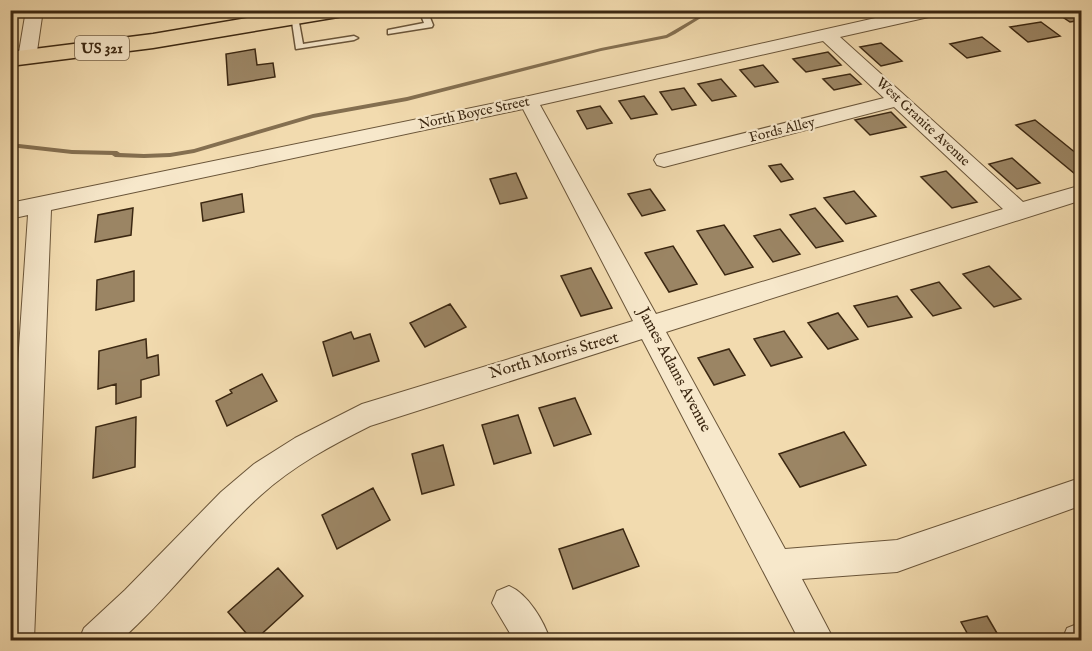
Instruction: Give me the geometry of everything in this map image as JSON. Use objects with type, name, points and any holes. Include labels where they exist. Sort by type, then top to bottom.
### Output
[{"type":"main road","name":"US 321","points":[[16,60],[338,10]]},
{"type":"street","points":[[16,60],[34,10]]},
{"type":"street","name":"North Boyce Street","points":[[10,211],[529,102],[936,10]]},
{"type":"street","name":"West Granite Avenue","points":[[826,34],[1018,211]]},
{"type":"street","name":"Fords Alley","points":[[664,160],[900,100]]},
{"type":"street","name":"James Adams Avenue","points":[[529,102],[652,327],[817,640]]},
{"type":"street","name":"North Morris Street","points":[[96,640],[133,609],[213,520],[253,483],[324,435],[362,416],[474,379],[652,327],[1082,192]]},
{"type":"street","points":[[17,640],[40,205]]},
{"type":"street","points":[[777,565],[897,556],[1014,513],[1074,494],[1082,496]]},
{"type":"street","points":[[509,603],[532,640]]},
{"type":"lane","points":[[391,32],[429,26],[423,10]]},
{"type":"lane","points":[[294,17],[299,47],[354,38]]},
{"type":"building","points":[[1052,10],[1076,10],[1082,14],[1082,20],[1070,22]]},
{"type":"building","points":[[1041,22],[1060,36],[1028,42],[1010,27]]},
{"type":"building","points":[[982,37],[1000,51],[967,58],[950,44]]},
{"type":"building","points":[[881,43],[902,61],[881,66],[860,47]]},
{"type":"building","points":[[255,49],[257,65],[273,63],[275,77],[228,85],[226,54]]},
{"type":"building","points":[[828,52],[841,65],[806,72],[793,59]]},
{"type":"building","points":[[763,65],[778,82],[755,87],[740,70]]},
{"type":"building","points":[[850,74],[861,84],[834,90],[823,79]]},
{"type":"building","points":[[721,79],[736,96],[712,101],[698,84]]},
{"type":"building","points":[[684,88],[696,105],[672,110],[660,92]]},
{"type":"building","points":[[644,96],[657,114],[631,119],[619,101]]},
{"type":"building","points":[[600,106],[612,123],[587,129],[577,111]]},
{"type":"building","points":[[891,112],[906,127],[870,135],[855,120]]},
{"type":"building","points":[[1035,120],[1082,158],[1082,173],[1075,174],[1016,125]]},
{"type":"building","points":[[1012,158],[1040,183],[1017,189],[989,164]]},
{"type":"building","points":[[781,164],[793,179],[781,182],[769,166]]},
{"type":"building","points":[[946,171],[977,202],[952,208],[921,177]]},
{"type":"building","points":[[516,173],[527,198],[500,204],[490,179]]},
{"type":"building","points":[[650,189],[665,210],[642,216],[628,194]]},
{"type":"building","points":[[854,191],[876,216],[846,224],[824,198]]},
{"type":"building","points":[[242,194],[244,212],[203,221],[201,203]]},
{"type":"building","points":[[133,208],[131,235],[95,242],[98,215]]},
{"type":"building","points":[[815,208],[843,241],[816,248],[790,215]]},
{"type":"building","points":[[724,225],[753,267],[725,275],[697,231]]},
{"type":"building","points":[[780,229],[800,254],[773,262],[754,236]]},
{"type":"building","points":[[673,246],[697,284],[669,292],[645,253]]},
{"type":"building","points":[[989,266],[1021,299],[994,307],[963,274]]},
{"type":"building","points":[[591,268],[612,308],[581,316],[561,276]]},
{"type":"building","points":[[134,271],[134,301],[96,310],[97,280]]},
{"type":"building","points":[[939,282],[961,308],[933,316],[911,290]]},
{"type":"building","points":[[897,296],[912,317],[868,327],[854,306]]},
{"type":"building","points":[[450,304],[466,327],[425,347],[410,323]]},
{"type":"building","points":[[838,313],[858,339],[828,349],[808,323]]},
{"type":"building","points":[[784,331],[802,357],[771,366],[754,339]]},
{"type":"building","points":[[351,332],[354,339],[370,334],[379,361],[333,376],[323,342]]},
{"type":"building","points":[[146,339],[147,358],[158,355],[159,375],[141,380],[141,397],[116,404],[116,384],[98,389],[99,351]]},
{"type":"building","points":[[729,349],[745,375],[714,385],[698,358]]},
{"type":"building","points":[[262,374],[277,401],[227,426],[216,401],[232,393],[230,390]]},
{"type":"building","points":[[575,398],[591,434],[554,446],[539,408]]},
{"type":"building","points":[[518,415],[531,453],[494,464],[482,425]]},
{"type":"building","points":[[136,417],[135,467],[93,478],[96,427]]},
{"type":"building","points":[[844,432],[866,465],[800,487],[779,454]]},
{"type":"building","points":[[443,445],[454,485],[422,494],[412,454]]},
{"type":"building","points":[[373,488],[390,520],[337,549],[322,515]]},
{"type":"building","points":[[623,529],[639,566],[573,589],[559,549]]},
{"type":"building","points":[[278,568],[303,596],[255,640],[252,640],[228,612]]},
{"type":"building","points":[[987,616],[1001,640],[971,640],[961,622]]},
{"type":"waterway","points":[[10,145],[72,152],[144,156],[194,151],[313,116],[407,99],[601,49],[667,36],[715,10]]}]
